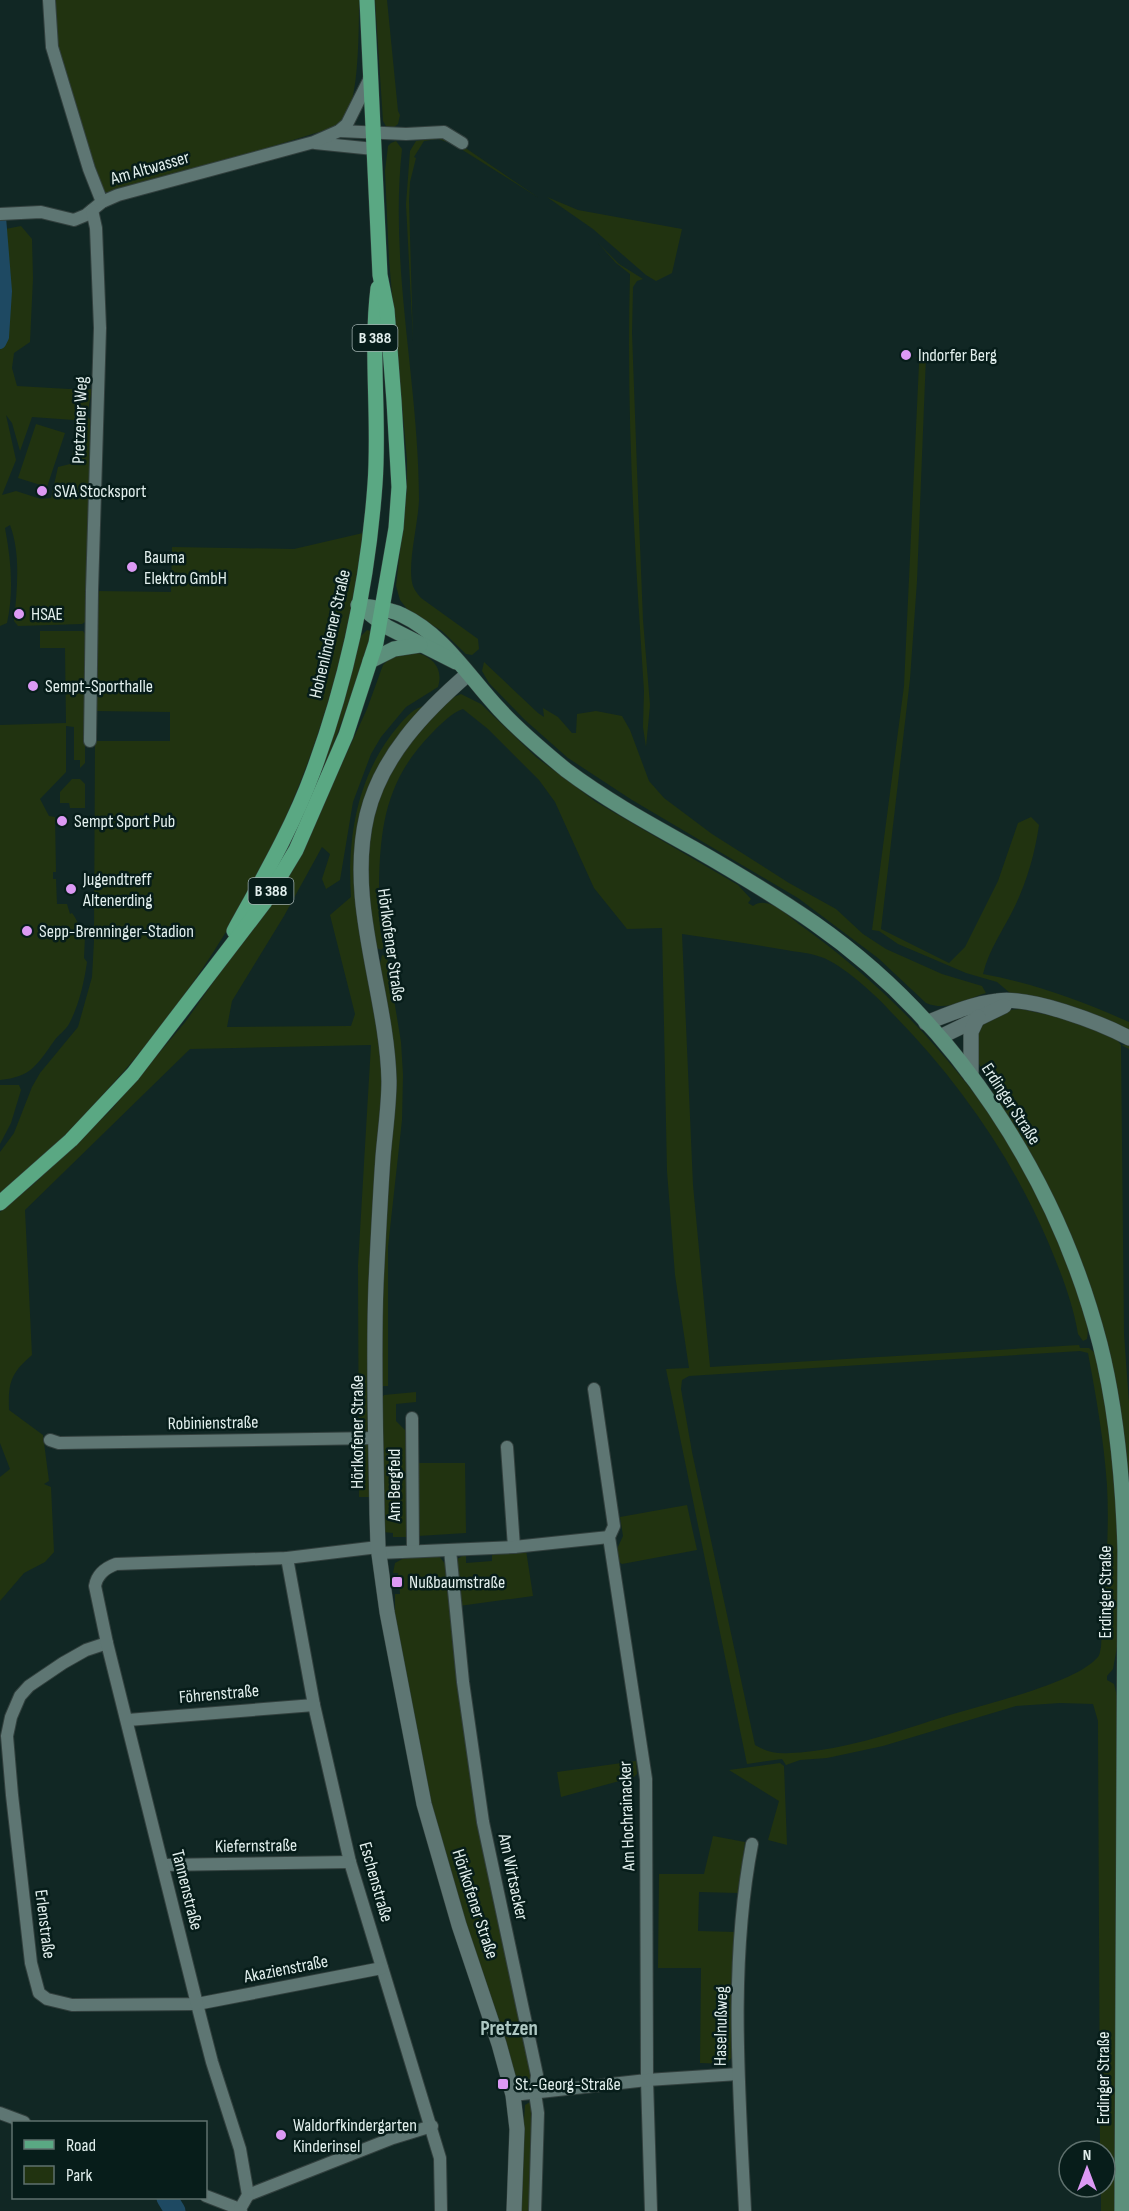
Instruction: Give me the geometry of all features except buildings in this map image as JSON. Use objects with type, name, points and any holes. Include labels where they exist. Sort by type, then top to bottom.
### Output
[{"type":"main road","name":"Hohenlindener Straße","points":[[367,0],[380,275],[387,310],[399,487],[396,528],[382,615]]},
{"type":"main road","name":"Hohenlindener Straße","points":[[209,975],[278,848],[313,773],[342,677],[364,578],[375,485],[377,443],[375,340],[380,275]]},
{"type":"main road","points":[[358,605],[382,615],[420,645],[464,669]]},
{"type":"main road","name":"B 388","points":[[0,1203],[71,1140],[148,1057],[264,903],[296,850],[346,735],[370,662],[382,615]]},
{"type":"main road","name":"Erdinger Straße","points":[[382,615],[403,615],[438,638],[508,718],[569,772],[622,808],[764,889],[818,926],[870,966],[940,1037],[989,1100],[1039,1185],[1069,1249],[1100,1345],[1117,1432],[1124,1508],[1122,2211]]},
{"type":"main road","points":[[370,662],[394,649],[420,645]]},
{"type":"street","points":[[49,0],[52,47],[89,170],[102,202]]},
{"type":"street","name":"Am Altwasser","points":[[5,214],[42,212],[74,220],[102,202],[129,192],[314,142],[339,130],[350,119],[371,75]]},
{"type":"street","name":"Am Altwasser","points":[[339,130],[374,132]]},
{"type":"street","points":[[374,132],[406,134],[444,132],[462,143]]},
{"type":"street","name":"Am Altwasser","points":[[314,142],[374,149]]},
{"type":"street","name":"Pretzener Weg","points":[[90,741],[100,340],[96,228],[92,210]]},
{"type":"street","name":"Hörlkofener Straße","points":[[464,669],[393,755],[373,796],[363,839],[362,889],[366,927],[381,1012],[389,1082],[380,1190],[376,1287],[379,1550],[387,1612],[424,1804],[459,1925],[499,2044],[513,2095],[517,2129],[514,2211]]},
{"type":"street","points":[[926,1023],[973,1005],[999,1000],[1022,1002],[1069,1014],[1129,1038]]},
{"type":"street","points":[[940,1037],[1000,1007],[1022,1002]]},
{"type":"street","points":[[971,1076],[971,1032],[978,1017]]},
{"type":"street","name":"Am Hochrainacker","points":[[594,1389],[614,1526],[609,1537],[646,1779],[647,2080],[651,2211]]},
{"type":"street","name":"Am Bergfeld","points":[[412,1418],[413,1551]]},
{"type":"street","name":"Robinienstraße","points":[[50,1440],[59,1443],[376,1438]]},
{"type":"street","points":[[507,1447],[514,1547]]},
{"type":"street","points":[[287,1558],[379,1550],[514,1547],[609,1537]]},
{"type":"street","name":"Am Wirtsacker","points":[[450,1550],[463,1682],[483,1822],[537,2075],[535,2211]]},
{"type":"street","name":"Tannenstraße","points":[[248,2195],[240,2149],[212,2062],[197,2004],[95,1586],[99,1574],[116,1564],[287,1558]]},
{"type":"street","name":"Eschenstraße","points":[[287,1558],[314,1705],[350,1862],[440,2158],[441,2211]]},
{"type":"street","name":"Erlenstraße","points":[[107,1642],[86,1650],[41,1676],[20,1696],[11,1717],[7,1736],[31,1963],[39,1993],[57,2002],[72,2005],[197,2004]]},
{"type":"street","name":"Föhrenstraße","points":[[128,1720],[314,1705]]},
{"type":"street","name":"Haselnußweg","points":[[745,2210],[738,2074],[740,1950],[744,1890],[752,1844]]},
{"type":"street","name":"Kiefernstraße","points":[[163,1865],[350,1862]]},
{"type":"street","name":"Akazienstraße","points":[[197,2004],[382,1968]]},
{"type":"street","points":[[513,2095],[647,2080],[738,2074]]},
{"type":"street","points":[[0,2113],[21,2121]]},
{"type":"street","points":[[207,2196],[240,2210],[248,2195],[393,2138],[432,2126]]},
{"type":"green space","points":[[53,0],[359,0],[358,57],[352,101],[345,116],[332,128],[176,176],[107,193],[101,189],[55,45]]},
{"type":"green space","points":[[375,0],[387,0],[400,115],[398,124],[393,128],[387,128],[383,121]]},
{"type":"green space","points":[[433,138],[445,139],[464,147],[539,198],[453,144],[438,139],[424,141],[414,157],[416,158],[410,182],[413,341],[406,204],[410,151],[416,141]]},
{"type":"green space","points":[[396,141],[402,149],[399,237],[418,456],[419,500],[411,564],[412,582],[421,598],[478,639],[479,649],[472,655],[466,654],[442,631],[408,610],[400,600],[396,586],[407,488],[407,460],[389,260],[385,171],[388,146]]},
{"type":"green space","points":[[547,197],[578,210],[682,229],[672,273],[656,281],[646,275],[593,229]]},
{"type":"green space","points":[[21,226],[32,239],[30,342],[14,353],[12,368],[17,386],[92,389],[87,416],[95,425],[87,621],[82,624],[18,626],[14,621],[17,560],[10,525],[5,528],[10,564],[10,599],[7,623],[0,626],[0,230]],"holes":[[[6,415],[12,423],[20,451],[32,417],[74,420],[75,445],[70,464],[58,467],[51,498],[41,499],[16,491],[2,495],[16,460]]]},
{"type":"green space","points":[[598,243],[619,264],[643,279],[637,281],[633,287],[632,333],[643,620],[650,705],[646,747],[643,727],[644,691],[630,431],[630,274],[616,263]]},
{"type":"green space","points":[[926,356],[917,581],[910,679],[881,929],[949,963],[965,947],[998,881],[1018,823],[1031,817],[1039,825],[1030,867],[983,974],[1039,988],[1093,1007],[1129,1022],[1129,1032],[1010,993],[997,982],[966,973],[898,944],[879,931],[872,930],[904,686],[919,364],[916,357]]},
{"type":"green space","points":[[36,424],[65,433],[47,487],[18,478]]},
{"type":"green space","points":[[363,533],[350,611],[332,687],[309,760],[279,831],[245,900],[205,966],[159,1029],[70,1130],[43,1157],[0,1193],[0,1152],[14,1133],[40,1073],[78,1027],[92,977],[95,741],[170,741],[170,712],[95,711],[96,591],[171,592],[172,547],[294,549]]},
{"type":"green space","points":[[367,630],[371,631],[371,636],[341,724],[306,810],[279,865],[360,637]]},
{"type":"green space","points":[[40,631],[83,631],[85,634],[85,763],[80,768],[80,760],[74,760],[74,727],[66,726],[66,772],[40,799],[49,816],[55,817],[56,872],[53,872],[53,879],[56,879],[57,904],[67,904],[70,914],[72,913],[85,936],[84,958],[87,962],[78,1002],[67,1026],[43,1057],[26,1073],[0,1080],[0,725],[66,723],[65,648],[40,648]]},
{"type":"green space","points":[[414,652],[426,656],[435,664],[439,674],[438,687],[406,707],[381,737],[371,754],[353,802],[340,880],[326,889],[322,879],[330,854],[322,847],[284,916],[232,1001],[227,1027],[351,1026],[355,1014],[330,915],[351,897],[351,851],[354,828],[358,805],[374,763],[402,721],[414,710],[425,706],[363,805],[383,1081],[370,1497],[359,1497],[358,1265],[371,1045],[190,1049],[25,1210],[32,1355],[19,1367],[12,1379],[9,1410],[43,1435],[49,1481],[44,1484],[51,1487],[54,1552],[45,1562],[24,1573],[0,1601],[0,1477],[10,1469],[0,1443],[0,1212],[35,1183],[111,1110],[186,1021],[274,896],[316,820],[367,709],[383,665],[391,657]]},
{"type":"green space","points":[[484,662],[538,713],[544,717],[543,708],[558,717],[572,733],[576,733],[577,714],[596,711],[622,716],[630,730],[649,781],[664,798],[712,834],[789,883],[836,909],[863,934],[886,949],[942,974],[982,986],[986,993],[949,1005],[926,1003],[878,958],[798,898],[632,800],[568,758],[525,720],[489,683],[482,671]]},
{"type":"green space","points":[[461,694],[481,704],[536,757],[596,802],[738,885],[751,899],[748,903],[753,906],[765,903],[779,909],[846,961],[888,997],[964,1080],[997,1125],[1026,1173],[1051,1222],[1085,1315],[1088,1331],[1087,1339],[1083,1341],[1078,1334],[1070,1300],[1049,1244],[1000,1150],[939,1065],[886,1006],[849,973],[813,954],[682,934],[693,1185],[710,1367],[1079,1345],[1080,1348],[1089,1348],[1095,1353],[1110,1432],[1118,1537],[1117,1647],[1113,1669],[1107,1676],[1107,1680],[1114,1684],[1118,1700],[1116,2139],[1100,2139],[1098,1721],[1093,1704],[1060,1703],[1016,1706],[883,1746],[827,1758],[800,1760],[786,1765],[782,1759],[747,1764],[666,1369],[689,1368],[675,1275],[667,1171],[662,928],[627,929],[594,888],[555,802],[539,780],[488,729],[463,709],[442,723],[416,751],[404,769],[388,805],[380,865],[379,909],[384,947],[381,950],[377,948],[369,905],[367,859],[373,815],[393,764],[440,708]],"holes":[[[1080,1351],[1088,1353],[1106,1468],[1108,1505],[1101,1647],[1097,1658],[1085,1668],[1052,1684],[855,1743],[833,1748],[785,1753],[772,1752],[755,1745],[692,1452],[681,1389],[682,1380],[689,1376]]]},
{"type":"green space","points":[[72,779],[80,779],[85,784],[85,808],[70,808],[69,803],[60,803],[60,792]]},
{"type":"green space","points":[[382,955],[387,957],[401,1042],[403,1075],[402,1120],[388,1247],[388,1386],[381,1386],[380,1282],[393,1111],[379,968]]},
{"type":"green space","points":[[1021,1009],[1062,1018],[1115,1037],[1121,1045],[1124,1334],[1129,1403],[1129,1505],[1105,1339],[1002,1109],[978,1062],[974,1044],[981,1024],[1009,1010]]},
{"type":"green space","points":[[0,1085],[19,1085],[21,1090],[11,1123],[0,1144]]},
{"type":"green space","points":[[416,1392],[416,1402],[396,1404],[396,1421],[408,1433],[408,1537],[393,1537],[393,1533],[383,1532],[381,1400],[384,1395]]},
{"type":"green space","points":[[418,1463],[465,1463],[466,1533],[418,1536]]},
{"type":"green space","points":[[687,1505],[697,1550],[622,1564],[619,1562],[617,1549],[623,1536],[620,1517]]},
{"type":"green space","points":[[526,1550],[533,1596],[459,1606],[457,1559],[466,1554],[466,1563],[492,1561],[492,1552]]},
{"type":"green space","points":[[439,1556],[446,1565],[453,1630],[532,2072],[531,2084],[526,2085],[518,2081],[514,2073],[439,1842],[395,1629],[395,1594],[400,1594],[398,1573],[393,1573],[395,1563],[404,1558]]},
{"type":"green space","points":[[636,1761],[637,1774],[634,1777],[561,1797],[557,1772]]},
{"type":"green space","points":[[780,1763],[784,1766],[787,1845],[768,1840],[779,1801],[729,1770]]},
{"type":"green space","points":[[713,1836],[745,1842],[738,1893],[699,1892],[698,1931],[736,1932],[734,2055],[726,2064],[700,2063],[701,1968],[658,1968],[659,1874],[704,1874]]},
{"type":"green space","points":[[530,2102],[534,2106],[530,2211],[518,2211],[525,2105]]},
{"type":"green space","points":[[1101,2199],[1116,2199],[1116,2211],[1101,2211]]},
{"type":"waterway","points":[[0,217],[6,291],[3,337],[0,343]]},
{"type":"waterway","points":[[168,2199],[175,2211]]},
{"type":"place","name":"Indorfer Berg","points":[[906,355]]},
{"type":"place","name":"SVA Stocksport","points":[[42,491]]},
{"type":"place","name":"Bauma Elektro GmbH","points":[[132,567]]},
{"type":"place","name":"HSAE","points":[[19,614]]},
{"type":"place","name":"Sempt-Sporthalle","points":[[33,686]]},
{"type":"place","name":"Sempt Sport Pub","points":[[62,821]]},
{"type":"place","name":"Jugendtreff Altenerding","points":[[71,889]]},
{"type":"place","name":"Sepp-Brenninger-Stadion","points":[[27,931]]},
{"type":"place","name":"Nußbaumstraße","points":[[397,1582]]},
{"type":"place","name":"St.-Georg-Straße","points":[[503,2084]]},
{"type":"place","name":"Waldorfkindergarten Kinderinsel","points":[[281,2135]]},
{"type":"district","name":"Pretzen","points":[[509,2028]]}]
